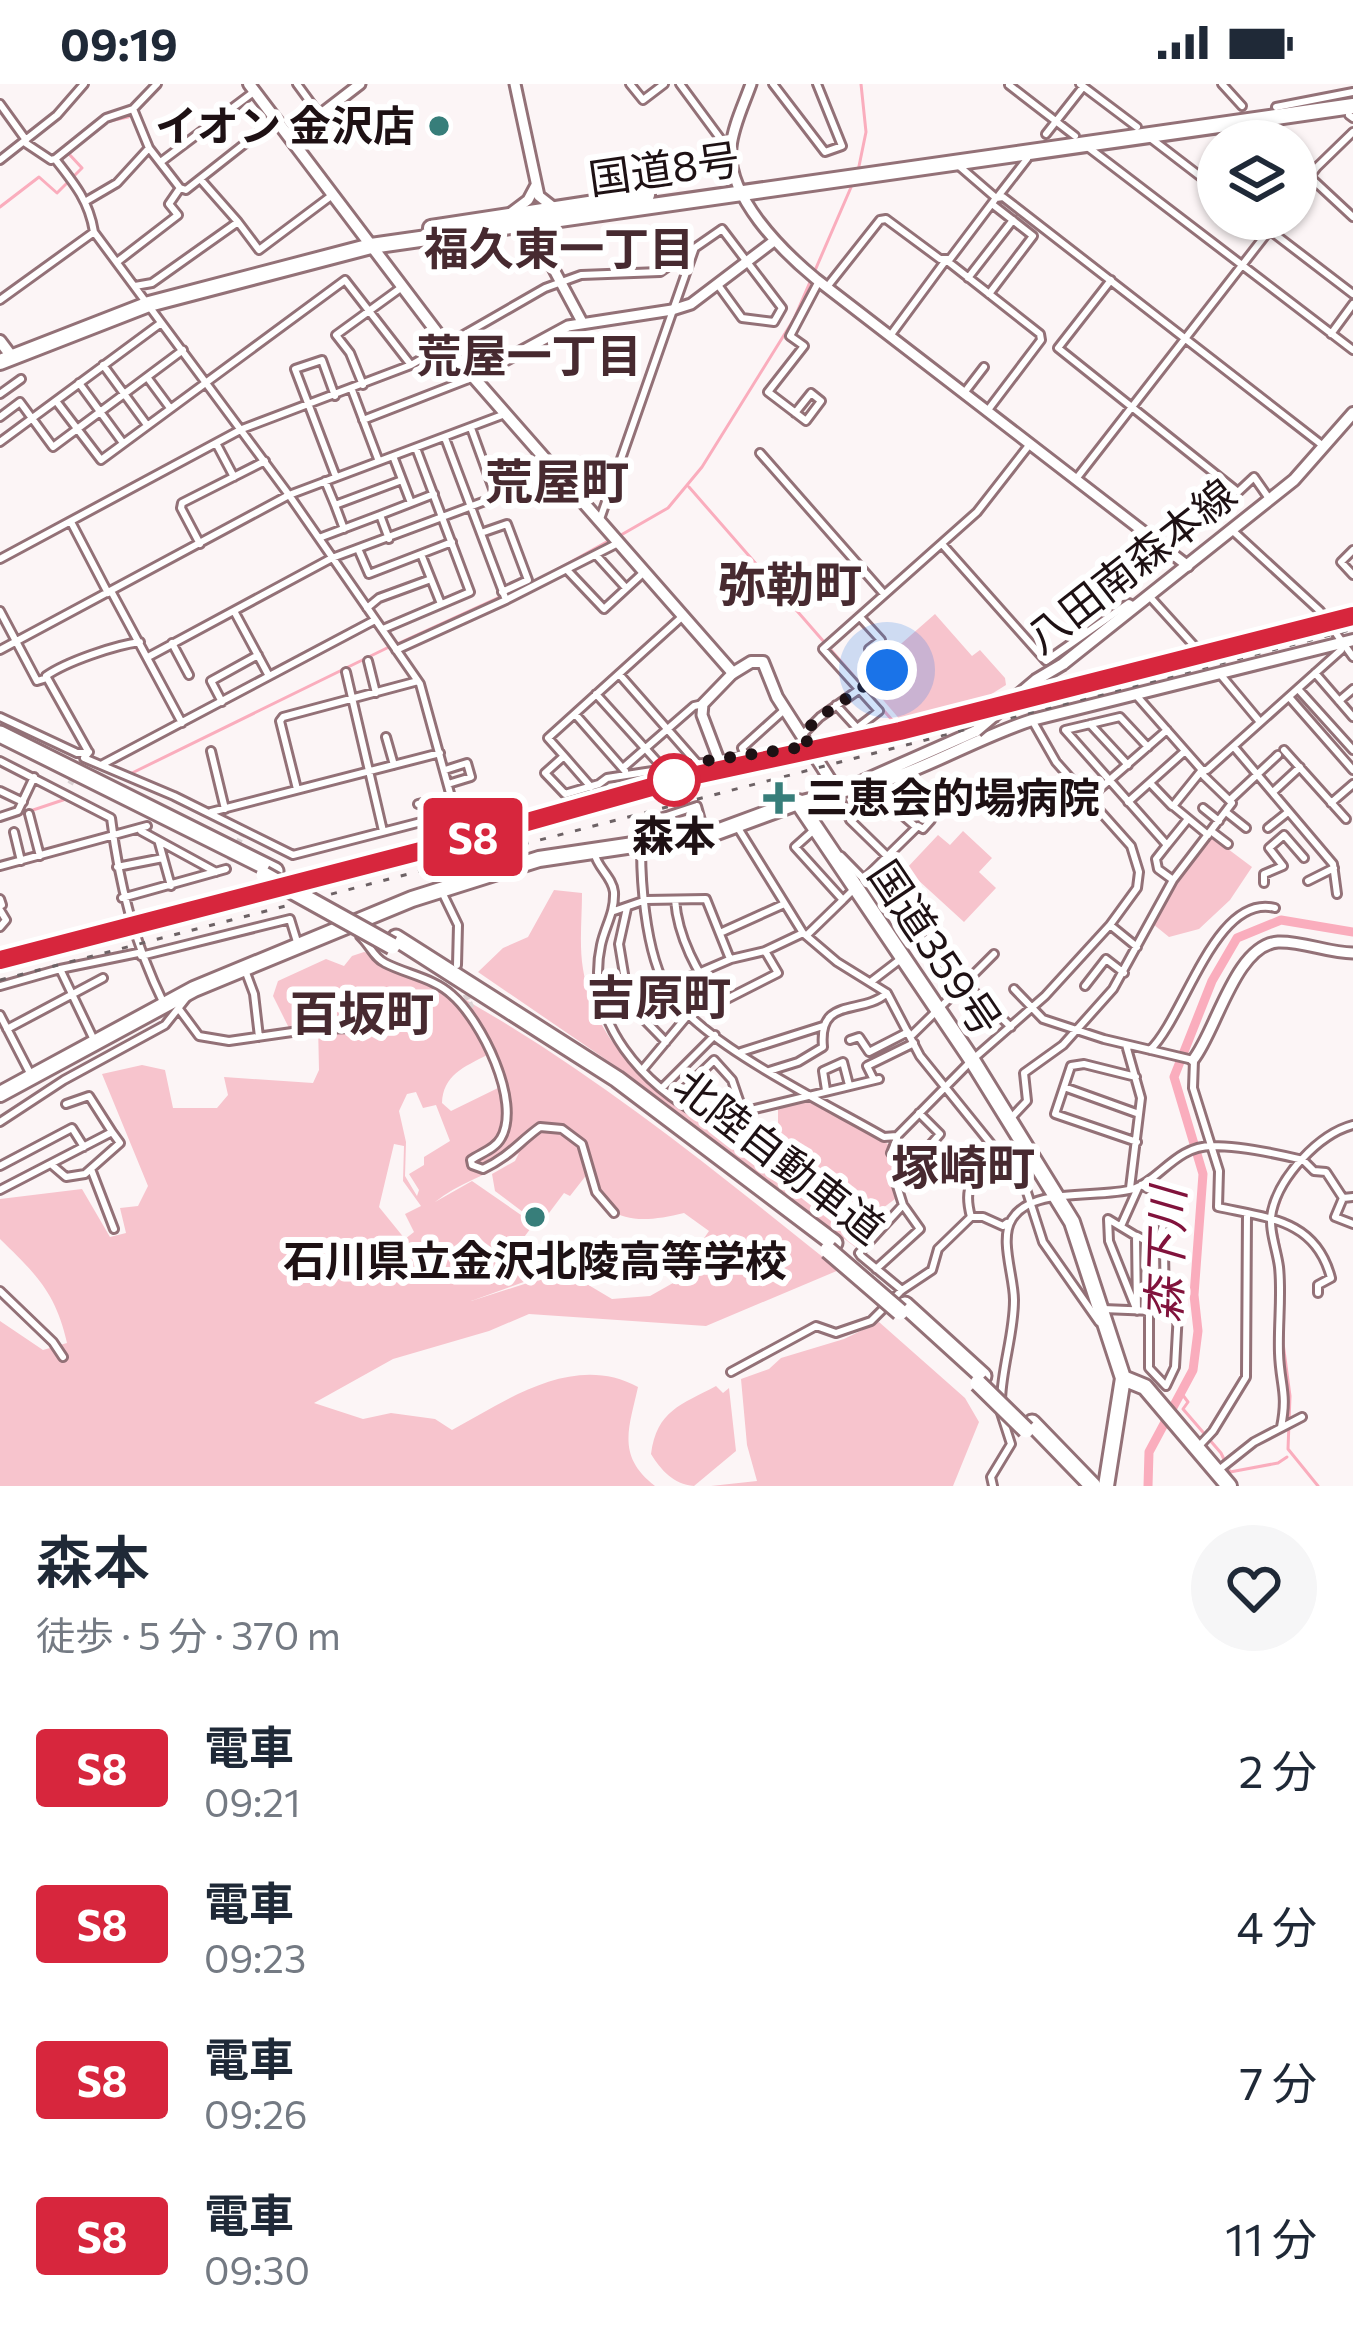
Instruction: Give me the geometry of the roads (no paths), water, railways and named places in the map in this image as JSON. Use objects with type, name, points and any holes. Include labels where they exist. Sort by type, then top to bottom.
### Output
[{"type":"highway","name":"国道8号","points":[[1142,131],[1276,107],[1351,104]]},
{"type":"highway","name":"国道8号","points":[[867,170],[1351,104]]},
{"type":"highway","name":"国道8号","points":[[4,353],[143,296],[448,225],[957,162],[1079,140]]},
{"type":"highway","name":"国道8号","points":[[368,242],[529,223],[741,187]]},
{"type":"highway","name":"北陸自動車道","points":[[0,734],[394,942],[627,1096],[903,1302],[1093,1486]]},
{"type":"highway","name":"北陸自動車道","points":[[0,744],[269,873]]},
{"type":"highway","points":[[0,1094],[171,1006],[194,989],[472,877],[593,848],[640,846],[705,834],[799,802]]},
{"type":"highway","name":"国道359号","points":[[799,802],[1060,1198],[1111,1330],[1124,1378]]},
{"type":"highway","points":[[1106,1486],[1124,1378],[1145,1387],[1229,1486]]},
{"type":"highway","name":"北陸自動車道","points":[[1029,1427],[1081,1486]]},
{"type":"main road","points":[[252,88],[447,346],[733,673],[759,659],[763,662],[785,709],[838,792],[870,787],[1031,720],[1348,642]]},
{"type":"main road","points":[[386,266],[386,253],[398,242]]},
{"type":"main road","name":"八田南森本線","points":[[799,802],[838,792],[976,731],[1270,500],[1353,412]]},
{"type":"street","points":[[0,160],[57,115],[85,84]]},
{"type":"street","points":[[0,104],[25,141],[51,160],[106,118],[134,111],[157,84]]},
{"type":"street","points":[[297,84],[320,114]]},
{"type":"street","points":[[290,138],[360,84]]},
{"type":"street","points":[[514,84],[537,185],[544,203],[559,208]]},
{"type":"street","points":[[630,84],[643,100],[664,84]]},
{"type":"street","points":[[680,84],[730,152],[741,187],[774,241],[1188,566]]},
{"type":"street","points":[[730,152],[751,84]]},
{"type":"street","points":[[772,84],[825,152],[842,146],[817,84]]},
{"type":"street","points":[[1222,84],[1242,106]]},
{"type":"street","points":[[1335,84],[1351,104]]},
{"type":"street","points":[[1009,85],[1353,350]]},
{"type":"street","points":[[1046,134],[1083,85],[1197,174]]},
{"type":"street","points":[[162,161],[252,88]]},
{"type":"street","points":[[134,111],[149,148],[186,190],[276,119]]},
{"type":"street","points":[[1317,170],[1353,132]]},
{"type":"street","points":[[87,201],[117,183],[149,148]]},
{"type":"street","points":[[55,159],[87,201],[94,232],[265,460],[418,681],[472,877]]},
{"type":"street","points":[[890,336],[1027,159]]},
{"type":"street","points":[[957,162],[1033,236],[989,294]]},
{"type":"street","points":[[200,179],[259,250],[333,195]]},
{"type":"street","points":[[448,225],[512,212],[537,185]]},
{"type":"street","points":[[1317,185],[1353,217]]},
{"type":"street","points":[[117,262],[178,215],[169,204],[180,188]]},
{"type":"street","points":[[994,201],[1003,197],[1324,446]]},
{"type":"street","points":[[795,412],[811,394],[821,401],[806,421],[768,392],[804,346],[790,336],[818,280],[886,219],[1040,334],[1041,340],[987,410]]},
{"type":"street","points":[[968,278],[1013,220]]},
{"type":"street","points":[[143,296],[152,284],[238,222]]},
{"type":"street","points":[[529,223],[582,322]]},
{"type":"street","points":[[0,559],[242,429],[411,365],[506,308],[581,275],[660,272],[722,229],[782,308],[774,322],[742,318],[717,284]]},
{"type":"street","points":[[0,301],[94,232]]},
{"type":"street","points":[[1076,479],[1261,240]]},
{"type":"street","points":[[1282,240],[1353,294]]},
{"type":"street","points":[[363,420],[474,377],[550,333],[582,322],[691,304],[774,241]]},
{"type":"street","points":[[600,518],[695,248]]},
{"type":"street","points":[[56,400],[100,460],[345,280],[411,365]]},
{"type":"street","points":[[1111,280],[1058,348],[1238,492],[1254,477],[1270,500]]},
{"type":"street","points":[[363,385],[350,353],[336,335],[402,287]]},
{"type":"street","points":[[1331,334],[1353,304]]},
{"type":"street","points":[[0,442],[162,322]]},
{"type":"street","points":[[0,417],[20,402],[53,447],[183,350]]},
{"type":"street","points":[[335,396],[322,360],[295,369],[336,477]]},
{"type":"street","points":[[103,365],[147,425]]},
{"type":"street","points":[[964,393],[984,367]]},
{"type":"street","points":[[147,377],[170,408]]},
{"type":"street","points":[[0,394],[21,379]]},
{"type":"street","points":[[79,383],[123,443]]},
{"type":"street","points":[[352,390],[379,461]]},
{"type":"street","points":[[0,650],[290,495],[506,414]]},
{"type":"street","points":[[148,657],[332,558],[496,497],[471,428]]},
{"type":"street","points":[[445,438],[504,596]]},
{"type":"street","points":[[216,443],[234,477]]},
{"type":"street","points":[[836,705],[857,728],[878,711],[863,687],[824,649],[977,512],[1030,444]]},
{"type":"street","points":[[382,629],[470,592],[416,448]]},
{"type":"street","points":[[760,453],[884,594]]},
{"type":"street","points":[[393,455],[411,503]]},
{"type":"street","points":[[200,544],[182,503],[265,460]]},
{"type":"street","points":[[335,505],[402,480]]},
{"type":"street","points":[[325,482],[344,529]]},
{"type":"street","points":[[319,538],[434,494]]},
{"type":"street","points":[[380,515],[389,539]]},
{"type":"street","points":[[70,522],[182,722]]},
{"type":"street","points":[[481,533],[507,524],[528,580],[504,596]]},
{"type":"street","points":[[1233,531],[1320,611],[1348,642],[1353,657]]},
{"type":"street","points":[[396,650],[504,596],[568,571],[617,538]]},
{"type":"street","points":[[359,550],[369,574],[452,542]]},
{"type":"street","points":[[942,544],[1046,661],[1129,603],[1136,607]]},
{"type":"street","points":[[1353,550],[1341,562],[1353,575]]},
{"type":"street","points":[[421,554],[441,604]]},
{"type":"street","points":[[596,555],[626,589]]},
{"type":"street","points":[[568,571],[604,609],[646,571]]},
{"type":"street","points":[[367,608],[380,598],[431,579]]},
{"type":"street","points":[[1150,597],[1198,650]]},
{"type":"street","points":[[234,610],[269,678]]},
{"type":"street","points":[[0,611],[37,681],[68,661],[140,642]]},
{"type":"street","points":[[591,787],[548,738],[685,615]]},
{"type":"street","points":[[802,734],[887,670],[869,650],[880,640],[860,617]]},
{"type":"street","points":[[101,764],[375,620]]},
{"type":"street","points":[[1173,806],[1202,770],[1234,747],[1348,642]]},
{"type":"street","points":[[172,643],[190,675]]},
{"type":"street","points":[[222,702],[211,681],[258,655]]},
{"type":"street","points":[[368,661],[376,693]]},
{"type":"street","points":[[1217,671],[1260,722]]},
{"type":"street","points":[[346,672],[383,831]]},
{"type":"street","points":[[625,771],[667,728],[703,704],[733,673]]},
{"type":"street","points":[[619,674],[697,763]]},
{"type":"street","points":[[1315,674],[1353,717]]},
{"type":"street","points":[[46,678],[89,752]]},
{"type":"street","points":[[297,789],[280,721],[283,717],[418,681]]},
{"type":"street","points":[[1298,688],[1353,750]]},
{"type":"street","points":[[1340,701],[1353,689]]},
{"type":"street","points":[[596,694],[662,767]]},
{"type":"street","points":[[1010,1120],[1027,1101],[1024,1073],[1076,1030],[1124,973],[1173,880],[1232,803],[1135,694]]},
{"type":"street","points":[[1289,697],[1353,770]]},
{"type":"street","points":[[703,704],[702,715],[719,760]]},
{"type":"street","points":[[746,758],[742,748],[785,709]]},
{"type":"street","points":[[574,713],[625,771]]},
{"type":"street","points":[[0,717],[77,753],[89,752]]},
{"type":"street","points":[[1148,747],[1120,717],[1065,730],[1167,845]]},
{"type":"street","points":[[909,1169],[891,1153],[897,1136],[972,1060],[1032,1010],[1110,925],[1137,888],[1138,860],[1131,846],[1056,763],[1031,720]]},
{"type":"street","points":[[1090,724],[1128,765]]},
{"type":"street","points":[[1089,798],[1167,730]]},
{"type":"street","points":[[386,737],[394,765]]},
{"type":"street","points":[[564,756],[545,772],[565,794],[625,771],[810,746]]},
{"type":"street","points":[[1234,747],[1334,868],[1337,895]]},
{"type":"street","points":[[211,751],[225,809]]},
{"type":"street","points":[[1128,802],[1185,751]]},
{"type":"street","points":[[89,752],[84,758],[293,855],[456,813]]},
{"type":"street","points":[[208,813],[440,753]]},
{"type":"street","points":[[1230,800],[1281,753],[1300,767],[1346,819]]},
{"type":"street","points":[[0,760],[68,788],[111,818],[122,898],[140,954],[171,1006],[199,1036],[211,1041],[356,1028],[372,1024],[394,1007]]},
{"type":"street","points":[[445,770],[466,763],[472,777],[448,784]]},
{"type":"street","points":[[1273,791],[1300,767]]},
{"type":"street","points":[[0,818],[18,811],[34,777]]},
{"type":"street","points":[[1150,782],[1189,819],[1228,844]]},
{"type":"street","points":[[1331,803],[1353,784]]},
{"type":"street","points":[[870,787],[916,827],[923,830],[931,820]]},
{"type":"street","points":[[0,791],[23,802]]},
{"type":"street","points":[[838,792],[850,820],[887,856]]},
{"type":"street","points":[[418,804],[451,796]]},
{"type":"street","points":[[705,834],[697,806],[642,824],[646,935],[666,988],[689,1014],[737,1052],[884,1137],[897,1136]]},
{"type":"street","points":[[1203,808],[1219,821]]},
{"type":"street","points":[[1226,812],[1246,828]]},
{"type":"street","points":[[1268,828],[1288,812]]},
{"type":"street","points":[[28,814],[40,856]]},
{"type":"street","points":[[1173,880],[1158,869],[1156,859],[1189,819]]},
{"type":"street","points":[[1264,883],[1264,874],[1283,866],[1269,848],[1298,824]]},
{"type":"street","points":[[736,825],[804,934],[837,962],[887,993],[945,1086],[1024,1186],[1043,1242],[1103,1328],[1111,1330]]},
{"type":"street","points":[[603,1014],[730,959],[765,951],[804,934],[916,827]]},
{"type":"street","points":[[0,866],[144,829],[223,871],[122,898]]},
{"type":"street","points":[[815,829],[795,847],[854,889],[965,982],[1011,1028]]},
{"type":"street","points":[[14,832],[21,861]]},
{"type":"street","points":[[1284,835],[1304,858]]},
{"type":"street","points":[[158,840],[171,886]]},
{"type":"street","points":[[593,848],[596,864],[612,882],[614,911],[601,945],[599,1004],[603,1014],[643,1069],[709,1120],[876,1080],[867,1066],[911,1037],[994,954]]},
{"type":"street","points":[[117,867],[163,858]]},
{"type":"street","points":[[1308,881],[1334,868]]},
{"type":"street","points":[[1338,885],[1353,884]]},
{"type":"street","points":[[440,889],[458,925],[457,965]]},
{"type":"street","points":[[614,911],[646,901],[706,899],[730,959]]},
{"type":"street","points":[[675,900],[677,922],[699,974],[718,1003],[778,974],[765,951]]},
{"type":"street","points":[[0,927],[6,920],[1,904]]},
{"type":"street","points":[[719,933],[782,905]]},
{"type":"street","points":[[627,908],[619,944],[629,1004],[667,1042]]},
{"type":"street","points":[[1150,1050],[1164,1037],[1220,934],[1250,909],[1275,908]]},
{"type":"street","points":[[0,986],[290,919],[298,945]]},
{"type":"street","points":[[1110,925],[1137,947]]},
{"type":"street","points":[[343,928],[366,940],[383,962],[451,992],[471,1013],[507,1102],[501,1139],[471,1160],[472,1165],[483,1168],[507,1157],[540,1127],[562,1130],[582,1144],[596,1192],[614,1213]]},
{"type":"street","points":[[1318,1293],[1318,1285],[1331,1278],[1322,1249],[1273,1217],[1218,1207],[1219,1171],[1193,1088],[1193,1060],[1237,976],[1256,951],[1277,942],[1353,953]]},
{"type":"street","points":[[872,981],[902,958]]},
{"type":"street","points":[[1084,986],[1106,959],[1124,973]]},
{"type":"street","points":[[244,968],[254,994],[259,1036]]},
{"type":"street","points":[[59,969],[95,1042]]},
{"type":"street","points":[[7,1029],[103,978]]},
{"type":"street","points":[[1014,989],[1043,1019],[1193,1060]]},
{"type":"street","points":[[737,1052],[823,1026],[849,1006],[875,1004],[887,993]]},
{"type":"street","points":[[0,1122],[64,1080],[166,1025],[171,1006]]},
{"type":"street","points":[[643,1069],[689,1014]]},
{"type":"street","points":[[0,1015],[32,1076]]},
{"type":"street","points":[[769,1071],[823,1047],[823,1026]]},
{"type":"street","points":[[663,1087],[715,1035]]},
{"type":"street","points":[[850,1040],[859,1036],[869,1052],[911,1037]]},
{"type":"street","points":[[1120,1226],[1136,1187],[1139,1114],[1136,1077],[1126,1045]]},
{"type":"street","points":[[676,1097],[714,1060],[733,1080],[743,1112]]},
{"type":"street","points":[[826,1090],[824,1071],[843,1062],[849,1085]]},
{"type":"street","points":[[1136,1077],[1077,1063],[1071,1066],[1055,1114],[1137,1142]]},
{"type":"street","points":[[1064,1087],[1139,1114]]},
{"type":"street","points":[[52,1165],[66,1178],[91,1169],[120,1143],[89,1096],[66,1104]]},
{"type":"street","points":[[876,1269],[920,1229],[903,1205],[897,1186],[940,1134],[919,1113]]},
{"type":"street","points":[[1285,1425],[1273,1217],[1281,1189],[1303,1160],[1334,1130],[1353,1125]]},
{"type":"street","points":[[0,1166],[72,1128],[84,1148]]},
{"type":"street","points":[[0,1190],[112,1132]]},
{"type":"street","points":[[1136,1187],[1168,1162],[1210,1146],[1303,1160],[1314,1171],[1326,1172],[1343,1198]]},
{"type":"street","points":[[971,1217],[965,1195],[968,1184],[1000,1158]]},
{"type":"street","points":[[91,1169],[114,1229]]},
{"type":"street","points":[[731,1372],[816,1326],[836,1333],[871,1321],[903,1302],[932,1270],[933,1256],[960,1223],[971,1217],[1003,1226],[1030,1202],[1136,1187],[1172,1200],[1156,1246]]},
{"type":"street","points":[[1343,1198],[1353,1197]]},
{"type":"street","points":[[1343,1198],[1335,1217],[1353,1224]]},
{"type":"street","points":[[903,1205],[860,1249],[861,1256],[903,1302]]},
{"type":"street","points":[[1197,1448],[1246,1378],[1246,1213]]},
{"type":"street","points":[[1137,1312],[1109,1241],[1108,1219],[1163,1249],[1165,1312]]},
{"type":"street","points":[[993,1486],[991,1478],[1011,1444],[1000,1399],[1015,1302],[1007,1236],[1010,1221]]},
{"type":"street","points":[[1136,1235],[1137,1312]]},
{"type":"street","points":[[0,1291],[53,1342],[63,1358]]},
{"type":"street","points":[[1103,1309],[1178,1312],[1175,1367],[1166,1386],[1149,1368],[1149,1311]]},
{"type":"street","points":[[1216,1472],[1254,1442],[1302,1417]]},
{"type":"waterway","points":[[858,171],[866,132],[861,84]]},
{"type":"waterway","points":[[105,122],[135,111]]},
{"type":"waterway","points":[[0,207],[39,177],[57,193],[82,168],[69,154],[84,139]]},
{"type":"waterway","points":[[621,535],[668,508],[702,467],[794,319],[852,185]]},
{"type":"waterway","points":[[689,487],[899,728]]},
{"type":"waterway","points":[[542,578],[612,539]]},
{"type":"waterway","points":[[506,595],[533,583]]},
{"type":"waterway","points":[[397,644],[502,596]]},
{"type":"waterway","points":[[130,774],[389,647]]},
{"type":"waterway","points":[[0,821],[66,799]]},
{"type":"waterway","name":"森下川","points":[[1148,1486],[1149,1452],[1193,1370],[1198,1331],[1194,1295],[1203,1174],[1174,1077],[1212,981],[1237,938],[1281,920],[1353,932]]},
{"type":"waterway","points":[[1308,1159],[1322,1145]]},
{"type":"waterway","points":[[1275,1215],[1284,1189],[1303,1164]]},
{"type":"waterway","points":[[1275,1224],[1283,1267],[1288,1449],[1318,1486]]},
{"type":"waterway","points":[[1182,1394],[1188,1402],[1183,1409],[1221,1453],[1230,1472],[1287,1457]]},
{"type":"tunnel","points":[[70,784],[84,758]]},
{"type":"tunnel","points":[[226,869],[242,835]]},
{"type":"tunnel","points":[[462,986],[472,1009]]},
{"type":"railway","points":[[0,980],[1353,629]]},
{"type":"railway","points":[[441,846],[687,777],[831,746]]},
{"type":"railway","points":[[0,960],[105,934]]},
{"type":"train","name":"S8","points":[[0,960],[687,777],[900,731],[1353,616]]},
{"type":"place","name":"イオン 金沢店","points":[[439,126]]},
{"type":"place","name":"森本","points":[[674,780]]},
{"type":"place","name":"三恵会的場病院","points":[[779,798]]},
{"type":"place","name":"石川県立金沢北陵高等学校","points":[[535,1217]]},
{"type":"district","name":"福久東一丁目","points":[[559,249]]},
{"type":"district","name":"荒屋一丁目","points":[[529,356]]},
{"type":"district","name":"荒屋町","points":[[557,482]]},
{"type":"district","name":"弥勒町","points":[[790,585]]},
{"type":"district","name":"吉原町","points":[[659,998]]},
{"type":"district","name":"百坂町","points":[[362,1014]]},
{"type":"district","name":"塚崎町","points":[[963,1168]]}]
